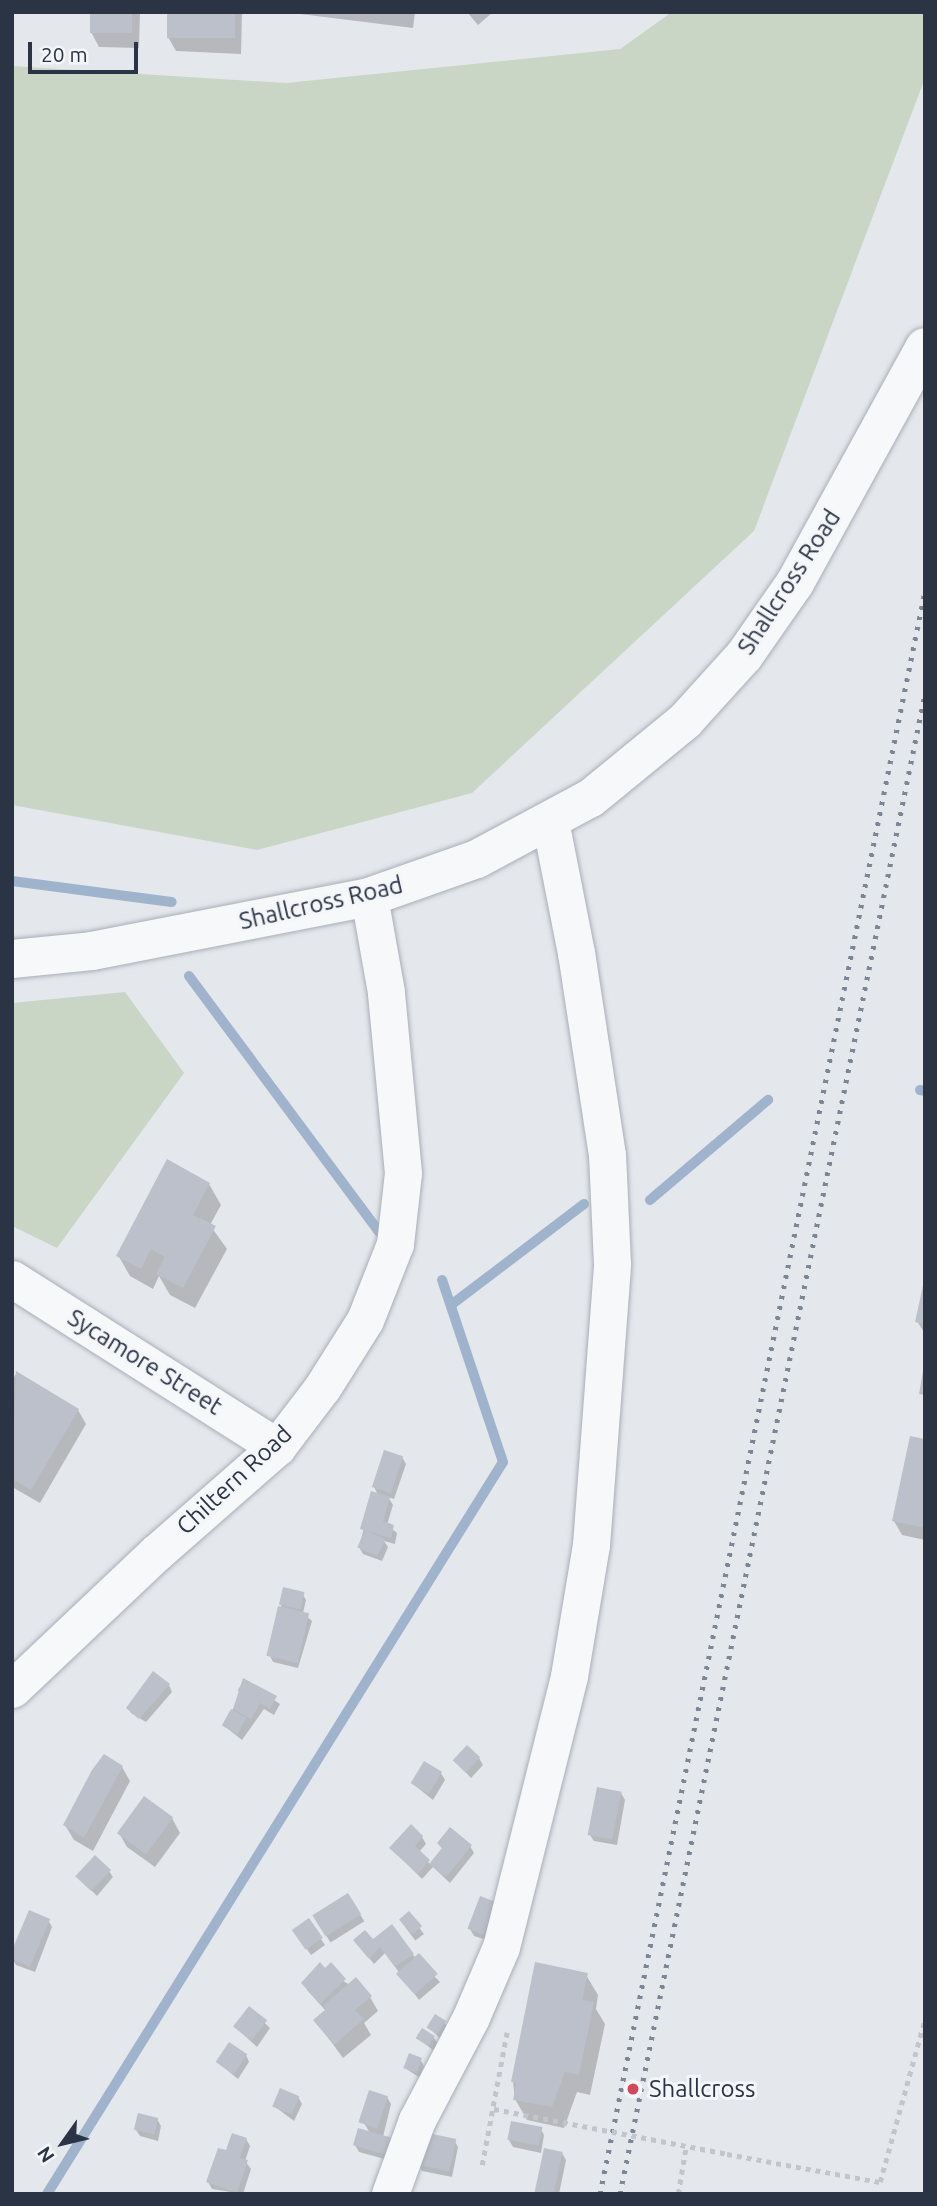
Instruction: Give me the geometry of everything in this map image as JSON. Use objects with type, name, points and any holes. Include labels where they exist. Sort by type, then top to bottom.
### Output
[{"type":"street","name":"Shallcross Road","points":[[12,959],[92,951],[369,897],[477,859],[550,821],[636,765],[685,721],[744,656],[795,583],[925,346]]},
{"type":"street","points":[[390,2194],[417,2120],[471,2017],[501,1947],[569,1676],[592,1545],[612,1264],[607,1155],[576,953],[550,821]]},
{"type":"street","name":"Chiltern Road","points":[[12,1689],[156,1553],[277,1447],[322,1388],[365,1321],[395,1244],[403,1173],[400,1104],[369,897]]},
{"type":"street","name":"Sycamore Street","points":[[12,1279],[277,1447]]},
{"type":"path","points":[[494,2109],[880,2182],[925,2019]]},
{"type":"path","points":[[482,2165],[508,2033]]},
{"type":"path","points":[[678,2194],[686,2146]]},
{"type":"green space","points":[[672,12],[925,12],[925,78],[754,531],[472,793],[257,850],[12,805],[12,66],[286,83],[620,49]]},
{"type":"green space","points":[[125,992],[184,1073],[57,1248],[12,1226],[12,1003]]},
{"type":"building","points":[[90,12],[132,12],[132,33],[90,33]]},
{"type":"building","points":[[167,12],[235,12],[235,38],[167,38]]},
{"type":"building","points":[[167,1159],[210,1183],[193,1215],[216,1226],[183,1288],[156,1274],[165,1257],[151,1249],[141,1269],[116,1256]]},
{"type":"building","points":[[925,1282],[925,1324],[915,1322]]},
{"type":"building","points":[[16,1371],[79,1409],[31,1490],[12,1479]]},
{"type":"building","points":[[925,1371],[925,1395],[919,1394]]},
{"type":"building","points":[[910,1436],[925,1439],[925,1528],[892,1521]]},
{"type":"building","points":[[384,1450],[403,1456],[391,1493],[372,1487]]},
{"type":"building","points":[[371,1491],[390,1497],[383,1521],[394,1525],[391,1538],[360,1529]]},
{"type":"building","points":[[365,1530],[385,1539],[377,1556],[357,1547]]},
{"type":"building","points":[[283,1587],[304,1592],[300,1609],[279,1605]]},
{"type":"building","points":[[278,1606],[309,1613],[298,1663],[267,1656]]},
{"type":"building","points":[[153,1671],[170,1684],[139,1719],[126,1708]]},
{"type":"building","points":[[243,1678],[277,1696],[270,1709],[260,1703],[251,1719],[233,1709]]},
{"type":"building","points":[[231,1709],[247,1718],[238,1734],[222,1726]]},
{"type":"building","points":[[467,1745],[480,1757],[466,1773],[453,1760]]},
{"type":"building","points":[[104,1754],[123,1766],[84,1838],[63,1825],[92,1770]]},
{"type":"building","points":[[424,1761],[442,1772],[429,1794],[411,1783]]},
{"type":"building","points":[[597,1787],[622,1792],[612,1840],[588,1835]]},
{"type":"building","points":[[144,1796],[173,1817],[146,1854],[117,1833]]},
{"type":"building","points":[[411,1824],[423,1836],[415,1846],[430,1860],[418,1874],[389,1848]]},
{"type":"building","points":[[450,1827],[472,1845],[446,1877],[429,1864],[442,1848],[437,1843]]},
{"type":"building","points":[[95,1855],[111,1870],[91,1891],[75,1876]]},
{"type":"building","points":[[348,1893],[361,1914],[326,1936],[312,1915]]},
{"type":"building","points":[[480,1896],[496,1902],[483,1935],[467,1929]]},
{"type":"building","points":[[29,1910],[50,1919],[30,1967],[12,1959],[12,1950]]},
{"type":"building","points":[[409,1911],[422,1926],[412,1935],[399,1920]]},
{"type":"building","points":[[309,1918],[323,1938],[306,1950],[292,1930]]},
{"type":"building","points":[[392,1924],[414,1954],[395,1967],[380,1947],[369,1959],[353,1940],[365,1930],[373,1939]]},
{"type":"building","points":[[419,1953],[438,1974],[415,1995],[396,1974]]},
{"type":"building","points":[[320,1962],[325,1968],[331,1962],[346,1979],[320,2004],[301,1983]]},
{"type":"building","points":[[535,1962],[588,1973],[582,2000],[594,2002],[579,2075],[565,2072],[552,2107],[513,2100],[516,2083],[511,2082]]},
{"type":"building","points":[[356,1977],[372,1996],[355,2010],[364,2019],[334,2045],[313,2020],[326,2009],[323,2006]]},
{"type":"building","points":[[249,2006],[267,2020],[251,2041],[233,2026]]},
{"type":"building","points":[[435,2014],[446,2021],[438,2034],[427,2028]]},
{"type":"building","points":[[422,2028],[435,2036],[428,2046],[416,2038]]},
{"type":"building","points":[[229,2042],[247,2054],[234,2074],[216,2062]]},
{"type":"building","points":[[409,2053],[422,2058],[416,2073],[403,2068]]},
{"type":"building","points":[[280,2088],[299,2096],[292,2115],[272,2106]]},
{"type":"building","points":[[369,2090],[388,2096],[378,2129],[358,2122]]},
{"type":"building","points":[[138,2113],[158,2118],[154,2135],[134,2129]]},
{"type":"building","points":[[511,2121],[542,2127],[539,2146],[507,2140]]},
{"type":"building","points":[[358,2128],[394,2138],[389,2156],[353,2145]]},
{"type":"building","points":[[423,2132],[456,2139],[449,2171],[416,2164]]},
{"type":"building","points":[[232,2133],[247,2138],[240,2158],[248,2160],[237,2193],[206,2182],[218,2148],[226,2150]]},
{"type":"building","points":[[544,2148],[563,2152],[554,2194],[534,2194]]},
{"type":"waterway","points":[[12,881],[172,902]]},
{"type":"waterway","points":[[189,976],[379,1232]]},
{"type":"waterway","points":[[920,1090],[925,1091]]},
{"type":"waterway","points":[[650,1200],[768,1100]]},
{"type":"waterway","points":[[451,1305],[584,1204]]},
{"type":"waterway","points":[[47,2194],[503,1462],[442,1280]]},
{"type":"railway","points":[[600,2194],[925,591]]},
{"type":"railway","points":[[620,2194],[925,693]]},
{"type":"place","name":"Shallcross","points":[[633,2089]]}]
